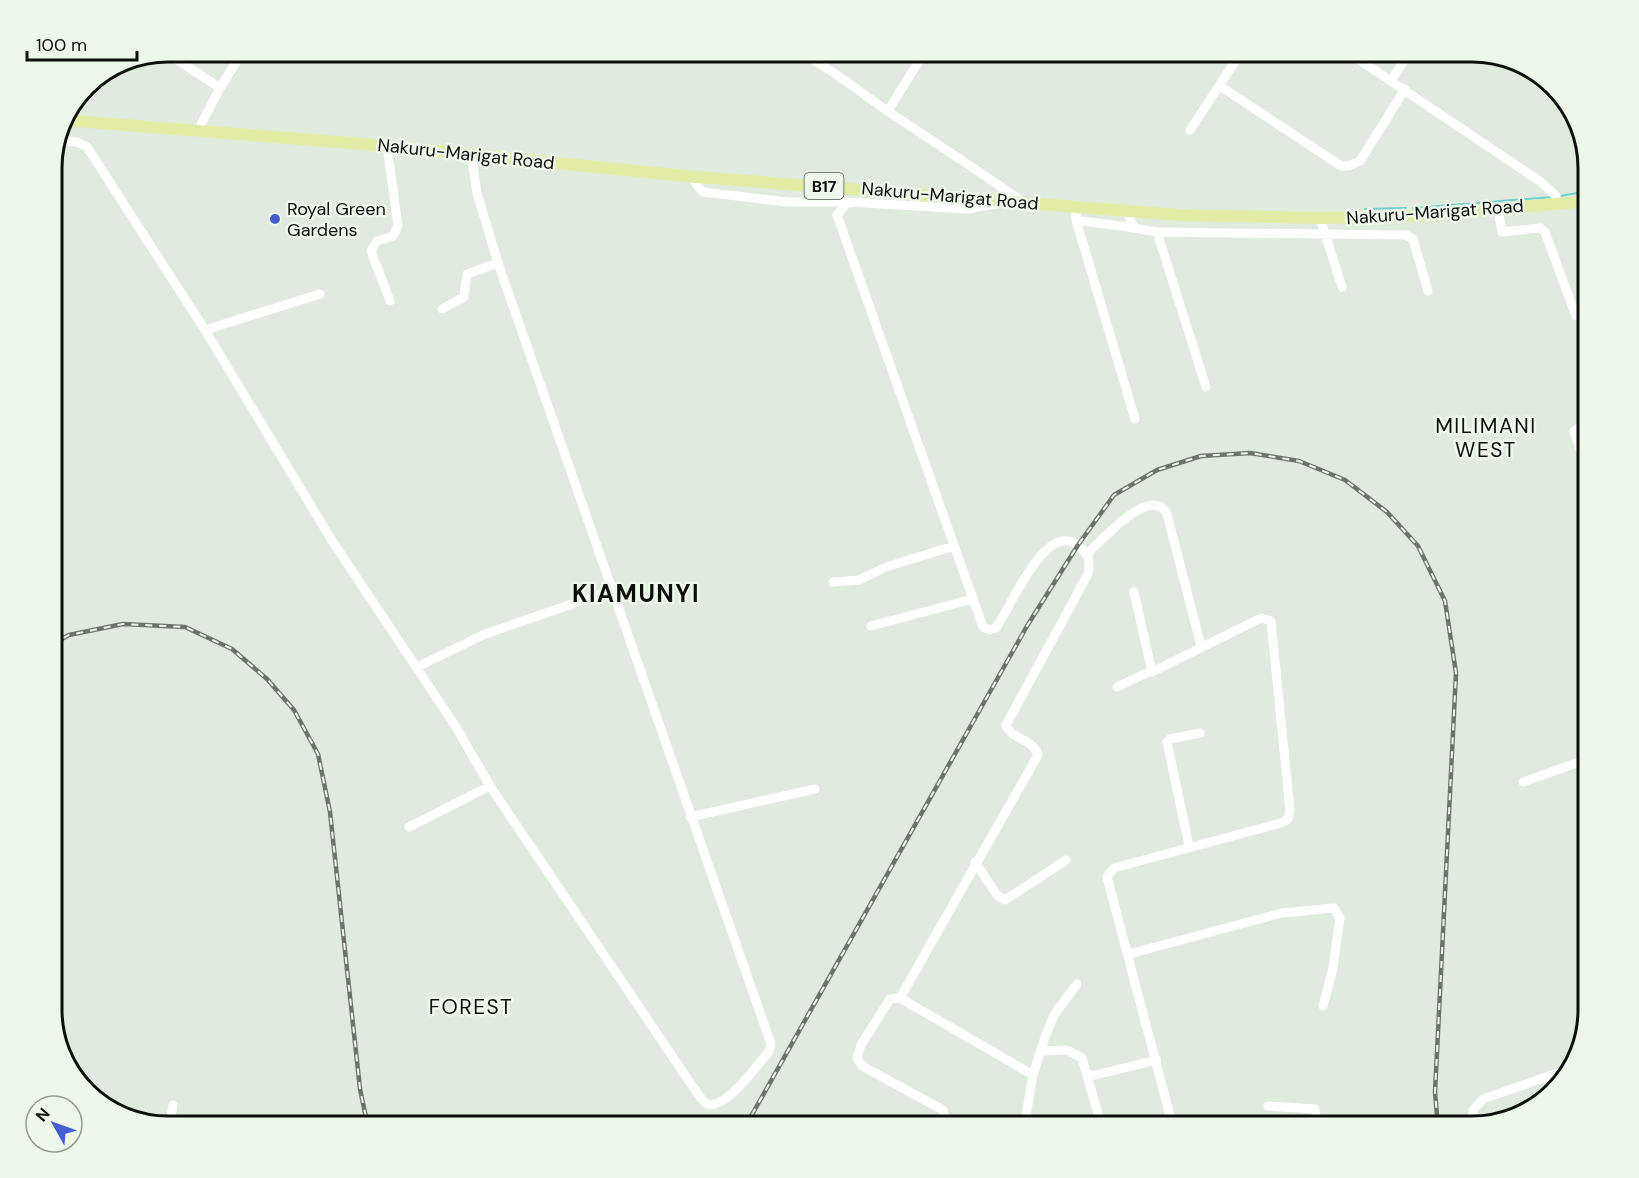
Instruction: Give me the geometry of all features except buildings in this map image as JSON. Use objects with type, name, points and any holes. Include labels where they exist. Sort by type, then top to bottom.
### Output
[{"type":"main road","name":"Nakuru-Marigat Road","points":[[72,120],[197,132],[387,146],[696,177],[1023,202],[1076,214],[1127,212],[1320,218],[1420,216],[1578,202]]},
{"type":"street","points":[[180,62],[220,88]]},
{"type":"street","points":[[197,132],[236,62]]},
{"type":"street","points":[[816,62],[853,83],[888,111],[954,153],[1023,202]]},
{"type":"street","points":[[888,111],[918,62]]},
{"type":"street","points":[[1190,130],[1235,62]]},
{"type":"street","points":[[1362,62],[1541,182],[1556,196],[1557,204]]},
{"type":"street","points":[[1391,81],[1403,62]]},
{"type":"street","points":[[1220,86],[1341,166],[1349,166],[1360,161],[1405,89]]},
{"type":"street","points":[[65,141],[77,142],[87,147],[205,330],[323,527],[417,667],[490,786],[691,1084],[705,1102],[713,1105],[733,1093],[769,1051],[771,1044],[498,263],[477,193],[471,154]]},
{"type":"street","points":[[387,146],[398,226],[393,236],[377,241],[371,251],[390,301]]},
{"type":"street","points":[[696,177],[696,184],[703,192],[788,202],[848,202],[967,209],[1009,201]]},
{"type":"street","points":[[837,215],[848,202]]},
{"type":"street","points":[[832,203],[983,627],[988,630],[996,628],[1037,558],[1052,544],[1073,542],[1087,554],[1088,574],[1006,725],[1008,730],[1035,747],[1038,755],[975,862],[900,998]]},
{"type":"street","points":[[1498,210],[1502,232],[1540,228],[1545,231],[1576,316]]},
{"type":"street","points":[[1127,212],[1134,228]]},
{"type":"street","points":[[1135,418],[1076,214],[1157,232],[1410,236],[1428,291]]},
{"type":"street","points":[[1320,218],[1342,286]]},
{"type":"street","points":[[1157,232],[1206,387]]},
{"type":"street","points":[[442,309],[464,297],[467,274],[498,263]]},
{"type":"street","points":[[205,330],[320,294]]},
{"type":"street","points":[[1578,428],[1574,431],[1578,443]]},
{"type":"street","points":[[1087,554],[1136,510],[1153,504],[1161,506],[1167,514],[1201,646]]},
{"type":"street","points":[[833,582],[859,580],[886,567],[954,546]]},
{"type":"street","points":[[417,667],[485,634],[613,590]]},
{"type":"street","points":[[1134,592],[1151,671]]},
{"type":"street","points":[[871,626],[973,599]]},
{"type":"street","points":[[1117,687],[1151,671],[1154,672],[1201,646],[1261,618],[1272,621],[1290,815],[1281,824],[1189,846],[1114,868],[1107,877],[1170,1116]]},
{"type":"street","points":[[1189,846],[1167,746],[1170,739],[1200,733]]},
{"type":"street","points":[[1523,782],[1578,763]]},
{"type":"street","points":[[409,827],[490,786]]},
{"type":"street","points":[[690,817],[815,789]]},
{"type":"street","points":[[975,862],[997,895],[1005,900],[1066,861]]},
{"type":"street","points":[[1129,954],[1282,913],[1334,908],[1340,918],[1333,968],[1323,1006]]},
{"type":"street","points":[[1026,1116],[1034,1075],[1054,1015],[1077,984]]},
{"type":"street","points":[[944,1116],[943,1110],[862,1066],[857,1058],[861,1045],[890,999],[900,998],[1034,1075]]},
{"type":"street","points":[[1042,1051],[1067,1050],[1082,1058],[1099,1116]]},
{"type":"street","points":[[1087,1077],[1157,1060]]},
{"type":"street","points":[[1473,1116],[1473,1110],[1484,1099],[1557,1073]]},
{"type":"street","points":[[171,1116],[173,1105]]},
{"type":"street","points":[[1268,1106],[1315,1109],[1316,1116]]},
{"type":"waterway","points":[[1560,196],[1578,193]]},
{"type":"waterway","points":[[1413,208],[1553,197]]},
{"type":"waterway","points":[[1365,209],[1406,208]]},
{"type":"railway","points":[[751,1116],[1027,626],[1078,545],[1114,495],[1157,470],[1201,456],[1250,453],[1299,461],[1345,480],[1387,512],[1418,546],[1445,601],[1456,673],[1435,1092],[1437,1116]]},
{"type":"railway","points":[[62,639],[69,635],[123,624],[185,627],[232,649],[267,679],[294,710],[318,754],[330,812],[360,1089],[366,1116]]},
{"type":"place","name":"Royal Green Gardens","points":[[275,219]]},
{"type":"district","name":"MILIMANI WEST","points":[[1486,438]]},
{"type":"district","name":"KIAMUNYI","points":[[636,593]]},
{"type":"district","name":"FOREST","points":[[471,1007]]}]
